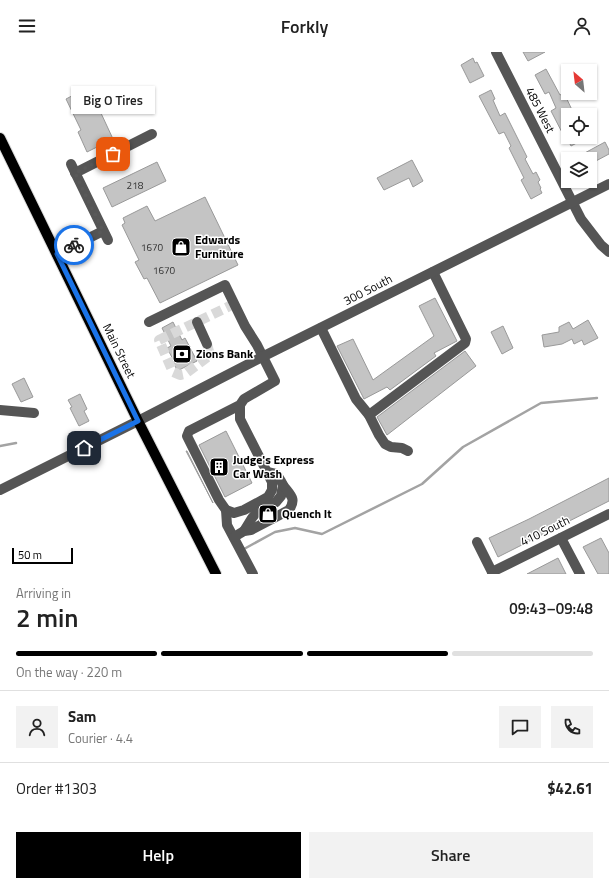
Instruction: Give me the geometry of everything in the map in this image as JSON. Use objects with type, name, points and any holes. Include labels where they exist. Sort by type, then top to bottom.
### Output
[{"type":"main road","name":"Main Street","points":[[0,138],[138,421],[216,574]]},
{"type":"street","name":"485 West","points":[[496,52],[581,219],[601,245],[609,252]]},
{"type":"street","points":[[57,254],[105,235],[73,169],[152,134]]},
{"type":"street","name":"300 South","points":[[1,486],[138,421],[262,357],[609,184]]},
{"type":"street","points":[[369,416],[465,343],[466,339],[433,272]]},
{"type":"street","points":[[149,322],[225,285],[245,326],[275,381],[244,399],[240,405],[189,430],[187,436],[219,500],[226,510],[227,525],[253,574]]},
{"type":"street","points":[[197,322],[207,344]]},
{"type":"street","points":[[321,328],[356,399],[369,416],[385,444],[408,451]]},
{"type":"street","points":[[226,510],[234,513],[244,510],[268,497],[272,490],[272,482],[240,419],[240,405]]},
{"type":"street","points":[[0,410],[34,413]]},
{"type":"street","points":[[234,537],[244,531],[251,530],[289,510],[293,505],[291,494],[276,474],[267,472]]},
{"type":"street","points":[[244,531],[256,513],[276,502],[281,496],[283,485]]},
{"type":"street","name":"410 South","points":[[493,573],[609,514]]},
{"type":"street","points":[[561,538],[580,574]]},
{"type":"street","points":[[477,542],[493,573]]},
{"type":"building","points":[[523,52],[545,52],[528,61]]},
{"type":"building","points":[[473,58],[475,63],[477,62],[484,76],[470,83],[461,65]]},
{"type":"building","points":[[546,69],[561,94],[561,100],[567,100],[571,108],[561,108],[561,130],[551,111],[556,108],[549,92],[545,94],[535,75]]},
{"type":"building","points":[[83,90],[95,113],[100,111],[113,139],[87,152],[78,132],[81,130],[66,99]]},
{"type":"building","points":[[491,90],[495,99],[493,100],[500,116],[505,113],[527,157],[525,159],[533,174],[536,172],[540,180],[538,182],[542,193],[531,199],[521,180],[524,178],[509,148],[511,146],[504,132],[499,134],[479,96]]},
{"type":"building","points":[[605,142],[609,150],[609,154],[597,160],[597,152],[587,152]]},
{"type":"building","points":[[412,160],[423,181],[413,187],[409,178],[384,190],[377,178]]},
{"type":"building","points":[[157,162],[166,181],[112,207],[103,188]]},
{"type":"building","name":"Edwards Furniture","points":[[205,197],[238,265],[160,303],[147,278],[144,279],[135,262],[139,260],[122,225],[125,223],[123,218],[147,206],[155,221]]},
{"type":"building","points":[[435,298],[457,341],[434,353],[436,356],[390,390],[387,387],[364,399],[337,346],[353,339],[373,380],[434,336],[419,306]]},
{"type":"building","points":[[588,320],[598,338],[584,345],[582,340],[574,344],[572,339],[562,344],[544,347],[542,335],[559,332],[559,327],[569,322],[573,329]]},
{"type":"building","name":"Zions Bank","points":[[173,322],[182,340],[185,338],[197,361],[177,371],[175,363],[167,348],[171,346],[162,328]]},
{"type":"building","points":[[503,326],[513,348],[502,354],[491,332]]},
{"type":"building","points":[[465,351],[476,366],[387,435],[377,417]]},
{"type":"building","points":[[24,378],[33,397],[21,402],[12,384]]},
{"type":"building","points":[[80,394],[87,409],[84,411],[89,421],[79,426],[70,408],[72,407],[68,400]]},
{"type":"building","name":"Judge's Express Car Wash","points":[[226,431],[252,483],[225,497],[199,445]]},
{"type":"building","points":[[186,451],[187,451],[213,503]]},
{"type":"building","points":[[609,478],[609,501],[498,557],[489,538]]},
{"type":"building","points":[[601,538],[609,553],[609,574],[598,574],[583,547]]},
{"type":"building","points":[[558,558],[566,574],[527,574]]},
{"type":"waterway","points":[[244,549],[275,532],[295,528],[322,534],[422,484],[463,447],[541,403],[597,398]]},
{"type":"waterway","points":[[0,446],[16,443]]},
{"type":"tunnel","points":[[207,344],[210,355],[185,374],[180,375],[173,372],[159,340],[234,304]]},
{"type":"way so far","points":[[74,245],[103,231],[75,173],[113,154]]},
{"type":"place","name":"Big O Tires","points":[[113,154]]},
{"type":"place","name":"Edwards Furniture","points":[[181,247]]},
{"type":"place","name":"Zions Bank","points":[[182,354]]},
{"type":"place","name":"Judge's Express Car Wash","points":[[219,467]]},
{"type":"place","name":"Quench It","points":[[268,514]]},
{"type":"route","points":[[74,245],[57,254],[138,421],[84,448]]}]
